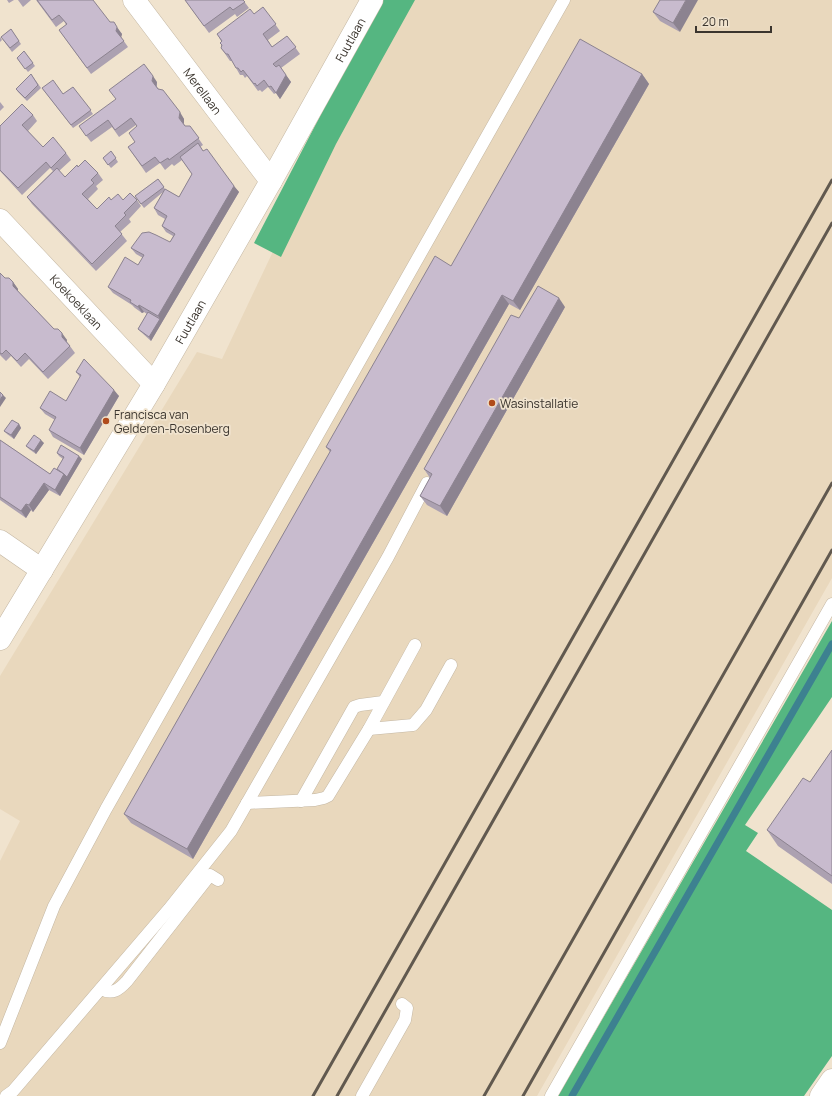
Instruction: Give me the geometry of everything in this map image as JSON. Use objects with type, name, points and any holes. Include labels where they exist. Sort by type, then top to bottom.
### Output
[{"type":"street","name":"Merellaan","points":[[134,0],[271,181]]},
{"type":"street","name":"Fuutlaan","points":[[0,639],[154,384],[271,181],[372,0]]},
{"type":"street","name":"Koekoeklaan","points":[[0,220],[154,384]]},
{"type":"street","points":[[0,541],[42,570]]},
{"type":"street","points":[[821,1096],[832,1080]]},
{"type":"lane","points":[[0,1043],[54,906],[106,809],[564,0]]},
{"type":"lane","points":[[6,1096],[12,1091],[169,909],[227,836],[388,557],[427,483]]},
{"type":"lane","points":[[551,1096],[832,604]]},
{"type":"lane","points":[[247,803],[320,800],[328,796],[369,729],[415,645]]},
{"type":"lane","points":[[369,729],[413,725],[419,720],[426,710],[452,665]]},
{"type":"lane","points":[[301,801],[354,707],[384,702]]},
{"type":"lane","points":[[100,989],[106,992],[119,990],[210,875],[218,880]]},
{"type":"lane","points":[[362,1096],[405,1020],[407,1010],[402,1004]]},
{"type":"shaded area","points":[[407,0],[832,0],[832,578],[537,1096],[0,1096],[0,861],[20,821],[0,809],[0,676],[197,352],[222,359],[324,144]]},
{"type":"green space","points":[[378,0],[415,0],[336,144],[281,257],[254,243]]},
{"type":"green space","points":[[832,621],[832,697],[745,825],[758,833],[746,851],[832,910],[832,1056],[804,1096],[558,1096]]},
{"type":"building","points":[[37,0],[93,0],[110,22],[114,22],[117,27],[116,31],[124,41],[87,68],[59,30],[67,24],[59,15],[52,20]]},
{"type":"building","points":[[185,0],[243,0],[245,2],[233,10],[230,7],[204,26]]},
{"type":"building","points":[[660,0],[686,0],[673,23],[653,12]]},
{"type":"building","points":[[263,7],[276,24],[263,34],[272,47],[287,36],[296,47],[273,64],[276,67],[279,65],[286,75],[276,93],[264,80],[257,86],[243,70],[241,72],[238,68],[236,68],[228,54],[226,54],[221,48],[222,45],[220,43],[222,41],[217,34],[250,9],[254,14]]},
{"type":"building","points":[[11,29],[19,41],[10,48],[1,37]]},
{"type":"building","points":[[580,39],[642,74],[513,301],[502,295],[187,849],[124,814],[331,450],[326,447],[435,256],[451,266]]},
{"type":"building","points":[[24,51],[33,63],[25,69],[17,58]]},
{"type":"building","points":[[144,64],[153,76],[152,81],[158,89],[163,90],[180,112],[179,118],[185,126],[190,126],[199,138],[169,160],[168,158],[160,163],[155,157],[142,166],[128,147],[135,142],[129,133],[137,126],[131,118],[115,130],[108,120],[86,136],[79,126],[116,99],[109,90]]},
{"type":"building","points":[[31,74],[38,85],[25,98],[16,89]]},
{"type":"building","points":[[53,80],[63,94],[73,87],[91,110],[71,125],[42,88]]},
{"type":"building","points":[[22,104],[33,115],[22,125],[43,147],[53,137],[66,153],[51,168],[46,162],[18,188],[0,170],[0,126]]},
{"type":"building","points":[[198,143],[203,151],[207,149],[234,186],[158,316],[139,305],[138,307],[130,302],[131,300],[108,287],[125,257],[138,265],[144,255],[131,248],[142,233],[149,232],[170,242],[175,234],[162,226],[167,216],[154,208],[165,189],[179,197],[192,174],[180,157]]},
{"type":"building","points":[[111,151],[116,158],[108,165],[103,158]]},
{"type":"building","points":[[85,160],[98,173],[91,180],[94,183],[82,194],[97,209],[109,197],[111,200],[118,194],[123,200],[130,193],[137,200],[124,213],[126,215],[115,226],[122,234],[92,264],[27,197],[57,168],[65,177],[77,165],[78,167]]},
{"type":"building","points":[[158,179],[164,187],[141,204],[135,196]]},
{"type":"building","points":[[0,273],[5,278],[9,278],[13,282],[13,286],[54,329],[58,329],[62,333],[62,337],[70,346],[43,372],[25,353],[17,361],[6,350],[2,354],[0,353]]},
{"type":"building","name":"Wasinstallatie","points":[[538,286],[559,298],[440,506],[420,496],[432,474],[424,469],[511,315],[519,318]]},
{"type":"building","points":[[148,312],[160,319],[149,337],[138,329]]},
{"type":"building","points":[[84,359],[114,390],[80,448],[49,430],[56,417],[40,408],[50,391],[66,401],[81,375],[76,372]]},
{"type":"building","points":[[0,392],[3,395],[0,400]]},
{"type":"building","points":[[12,420],[19,424],[11,435],[4,431]]},
{"type":"building","points":[[34,435],[41,440],[34,451],[26,446]]},
{"type":"building","points":[[0,440],[50,474],[54,468],[64,474],[55,490],[44,483],[29,505],[26,504],[21,511],[0,497]]},
{"type":"building","points":[[61,445],[79,456],[67,477],[57,469],[64,457],[57,453]]},
{"type":"building","points":[[832,750],[832,876],[767,830],[803,778],[810,782]]},
{"type":"waterway","points":[[572,1096],[832,644]]},
{"type":"railway","points":[[313,1096],[832,180]]},
{"type":"railway","points":[[337,1096],[832,223]]},
{"type":"railway","points":[[484,1096],[832,483]]},
{"type":"railway","points":[[523,1096],[832,550]]},
{"type":"place","name":"Wasinstallatie","points":[[492,403]]},
{"type":"place","name":"Francisca van Gelderen-Rosenberg","points":[[106,421]]}]
